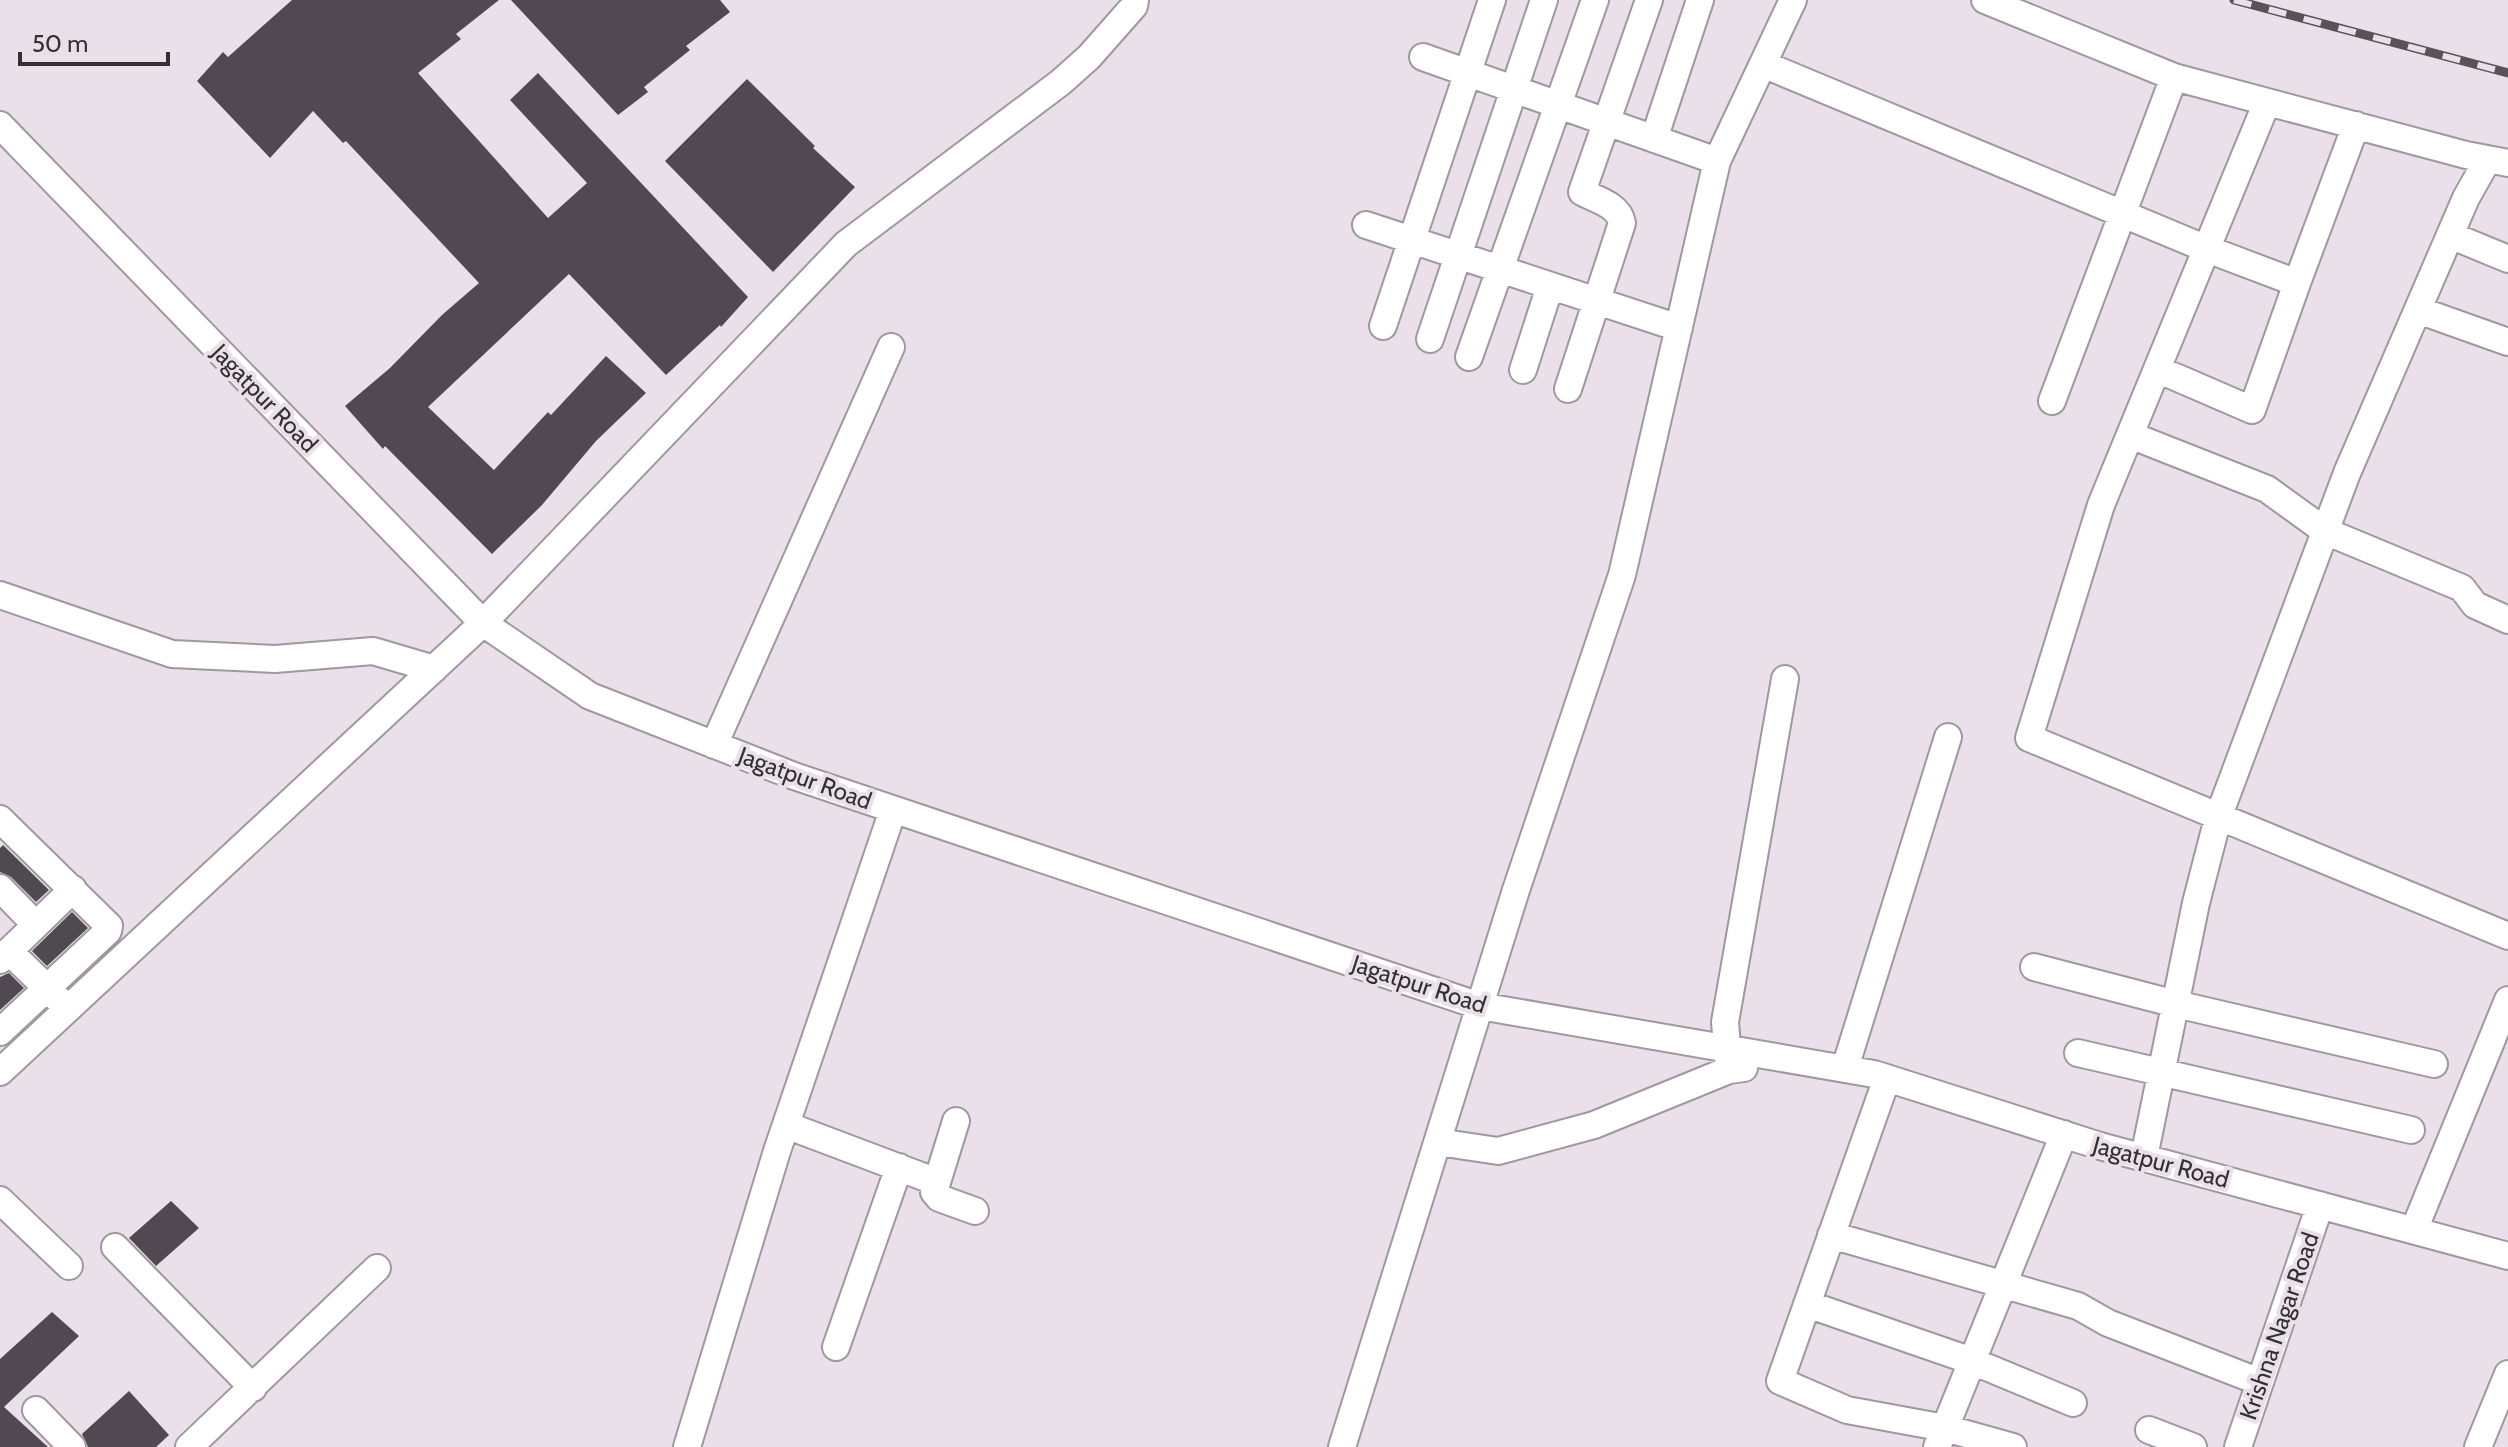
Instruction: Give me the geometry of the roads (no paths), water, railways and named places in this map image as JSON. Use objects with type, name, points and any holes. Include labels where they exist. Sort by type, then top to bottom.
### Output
[{"type":"street","points":[[0,1072],[483,623],[846,244],[1061,82],[1089,57],[1134,6],[1135,0]]},
{"type":"street","points":[[1383,326],[1492,0]]},
{"type":"street","points":[[1430,339],[1544,0]]},
{"type":"street","points":[[1469,357],[1595,0]]},
{"type":"street","points":[[1568,389],[1622,223],[1621,214],[1612,207],[1582,192],[1649,0]]},
{"type":"street","points":[[1654,139],[1700,0]]},
{"type":"street","points":[[1342,1447],[1516,890],[1622,575],[1717,161],[1765,65],[1793,0]]},
{"type":"street","points":[[1985,0],[2174,77],[2498,161],[2450,235],[2347,473],[2218,818],[2196,903],[2144,1157]]},
{"type":"street","points":[[1423,57],[1717,161]]},
{"type":"street","points":[[1765,65],[2207,249],[2297,283]]},
{"type":"street","points":[[2052,401],[2174,77]]},
{"type":"street","points":[[2267,102],[2101,505],[2029,738],[2508,936]]},
{"type":"street","name":"Jagatpur Road","points":[[0,125],[483,623],[590,696],[794,776],[1480,1006],[1728,1060],[1816,1063],[1887,1078],[2144,1157],[2508,1256]]},
{"type":"street","points":[[2157,369],[2252,410],[2356,125]]},
{"type":"street","points":[[1366,225],[1679,328]]},
{"type":"street","points":[[2450,235],[2508,259]]},
{"type":"street","points":[[1523,370],[1550,286]]},
{"type":"street","points":[[2418,310],[2508,342]]},
{"type":"street","points":[[714,745],[891,347]]},
{"type":"street","points":[[2130,435],[2267,489],[2325,531],[2462,588],[2475,605],[2508,620]]},
{"type":"street","points":[[0,595],[172,654],[275,659],[373,651],[434,669]]},
{"type":"street","points":[[1728,1060],[1725,1022],[1785,679]]},
{"type":"street","points":[[1845,1068],[1948,737]]},
{"type":"street","points":[[687,1447],[786,1125],[893,810]]},
{"type":"street","points":[[0,1032],[108,931],[109,926],[73,889],[3,827]]},
{"type":"street","points":[[0,888],[36,925]]},
{"type":"street","points":[[68,1008],[4,956],[73,889]]},
{"type":"street","points":[[2034,967],[2176,1004],[2434,1064]]},
{"type":"street","points":[[2414,1230],[2508,1000]]},
{"type":"street","points":[[2078,1053],[2411,1130]]},
{"type":"street","name":"Jagatpur Road","points":[[1438,1142],[1498,1151],[1594,1125],[1728,1060]]},
{"type":"street","points":[[1887,1078],[1780,1381],[1847,1410],[1941,1437],[2013,1447]]},
{"type":"street","points":[[956,1121],[934,1192],[939,1198],[975,1211]]},
{"type":"street","points":[[786,1125],[937,1182]]},
{"type":"street","points":[[1941,1437],[2064,1134]]},
{"type":"street","points":[[836,1347],[899,1167]]},
{"type":"street","points":[[0,1200],[69,1266]]},
{"type":"street","name":"Krishna Nagar Road","points":[[2238,1447],[2320,1205]]},
{"type":"street","points":[[1831,1235],[2004,1282],[2078,1306],[2108,1323],[2260,1382]]},
{"type":"street","points":[[115,1247],[253,1388]]},
{"type":"street","points":[[189,1447],[377,1268]]},
{"type":"street","points":[[1807,1304],[1972,1361],[2073,1403]]},
{"type":"street","points":[[2478,1447],[2508,1374]]},
{"type":"street","points":[[36,1410],[72,1447]]},
{"type":"street","points":[[2149,1430],[2193,1447]]},
{"type":"railway","points":[[2234,0],[2508,73]]}]
